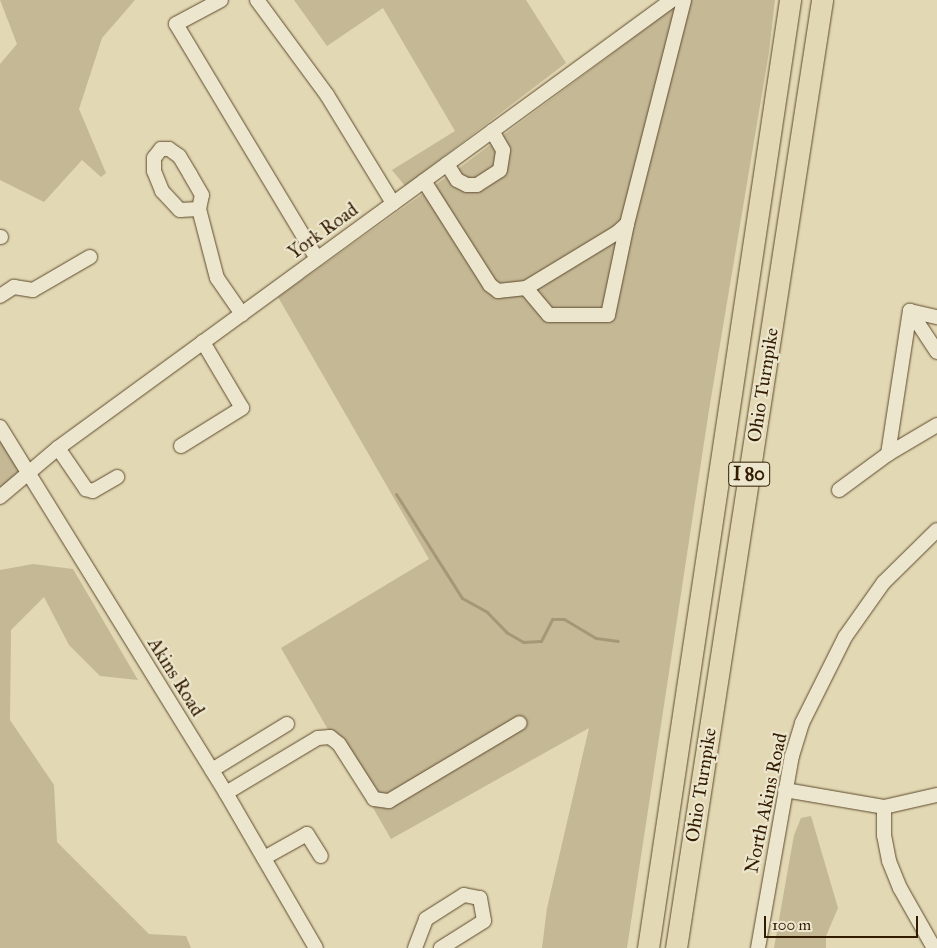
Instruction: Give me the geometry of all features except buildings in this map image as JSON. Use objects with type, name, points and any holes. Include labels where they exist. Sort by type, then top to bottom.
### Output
[{"type":"highway","name":"Ohio Turnpike","points":[[648,948],[790,0]]},
{"type":"highway","name":"Ohio Turnpike","points":[[676,948],[822,0]]},
{"type":"street","points":[[221,0],[176,24],[317,259]]},
{"type":"street","points":[[257,0],[327,95],[393,204]]},
{"type":"street","points":[[526,288],[549,315],[608,316],[627,224],[684,0]]},
{"type":"street","name":"York Road","points":[[0,497],[28,471],[58,448],[492,132],[663,3]]},
{"type":"street","points":[[447,164],[457,180],[467,185],[477,186],[500,170],[503,150],[492,132]]},
{"type":"street","points":[[424,181],[490,285],[498,291],[526,288],[627,224]]},
{"type":"street","points":[[199,209],[217,278],[242,314]]},
{"type":"street","points":[[0,296],[14,287],[32,290],[90,257]]},
{"type":"street","points":[[910,312],[937,317]]},
{"type":"street","points":[[910,312],[937,352]]},
{"type":"street","points":[[888,454],[910,312]]},
{"type":"street","points":[[181,446],[242,408],[203,342]]},
{"type":"street","points":[[840,490],[888,454],[937,425]]},
{"type":"street","name":"Akins Road","points":[[0,427],[226,793],[316,948]]},
{"type":"street","points":[[58,448],[86,489],[93,491],[118,477]]},
{"type":"street","name":"North Akins Road","points":[[758,948],[785,790],[802,723],[845,637],[884,582],[937,530]]},
{"type":"street","points":[[226,793],[318,738],[330,737],[339,744],[374,798],[389,801],[520,723]]},
{"type":"street","points":[[212,770],[287,724]]},
{"type":"street","points":[[785,790],[884,807],[937,795]]},
{"type":"street","points":[[884,807],[884,835],[889,861],[900,888],[934,948]]},
{"type":"street","points":[[264,858],[308,834],[320,856]]},
{"type":"street","points":[[415,948],[426,919],[464,895],[480,898],[484,921],[441,948]]},
{"type":"shaded area","points":[[0,0],[135,0],[102,38],[79,109],[106,173],[101,177],[82,160],[44,202],[0,180],[0,64],[17,44]]},
{"type":"shaded area","points":[[294,0],[526,0],[566,63],[405,186],[392,170],[455,131],[383,8],[327,46]]},
{"type":"shaded area","points":[[684,0],[775,0],[769,52],[709,410],[627,948],[542,948],[547,908],[589,728],[391,839],[281,648],[429,559],[278,297],[462,166]]},
{"type":"shaded area","points":[[0,422],[29,470],[0,497]]},
{"type":"shaded area","points":[[33,564],[73,569],[138,680],[100,676],[69,645],[44,597],[11,630],[10,720],[54,785],[57,842],[149,934],[186,936],[191,948],[0,948],[0,570]]},
{"type":"shaded area","points":[[811,816],[838,908],[826,936],[826,948],[774,948],[794,835],[801,818]]},
{"type":"waterway","points":[[396,494],[462,598],[487,612],[506,632],[523,642],[541,641],[552,619],[564,619],[596,638],[618,641]]}]
